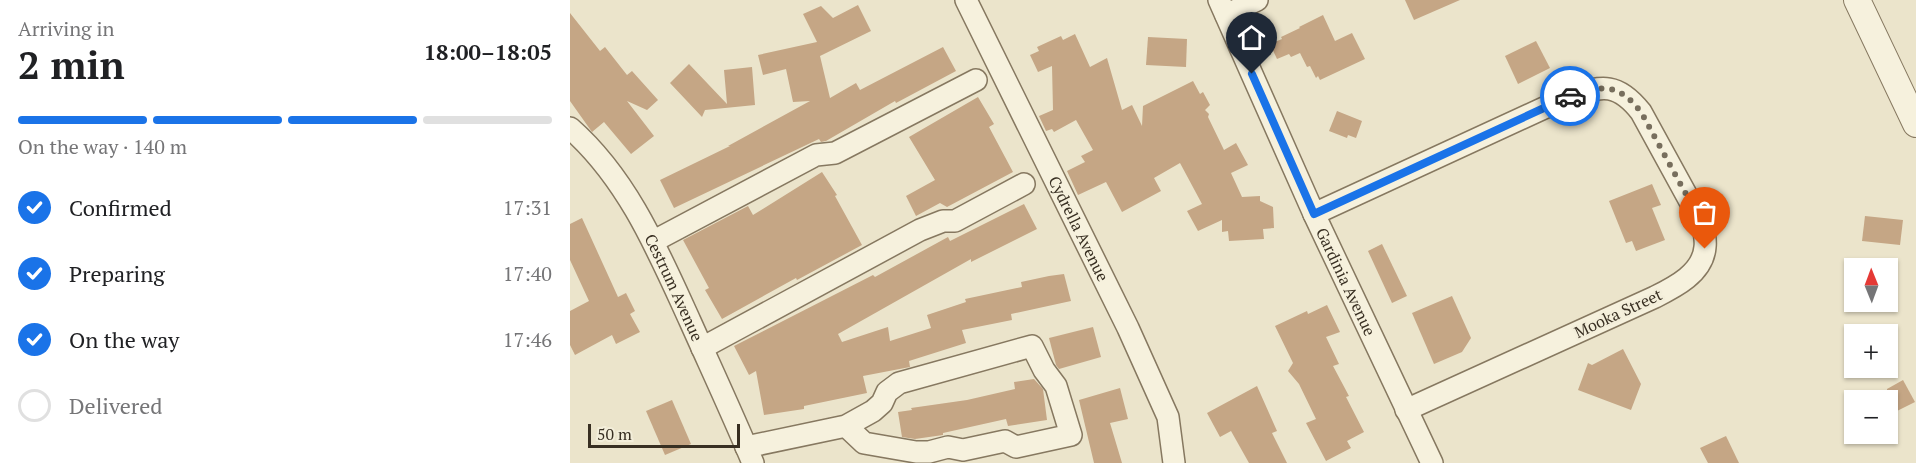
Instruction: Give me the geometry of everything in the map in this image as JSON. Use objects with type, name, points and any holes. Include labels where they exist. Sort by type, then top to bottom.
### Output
[{"type":"street","name":"Cydrella Avenue","points":[[966,0],[1161,399],[1168,417],[1174,463]]},
{"type":"street","points":[[1223,7],[1257,0]]},
{"type":"street","points":[[1857,0],[1916,124]]},
{"type":"street","name":"Gardinia Avenue","points":[[1223,7],[1314,214],[1432,463]]},
{"type":"street","points":[[654,241],[816,155],[835,153],[976,80]]},
{"type":"street","name":"Mooka Street","points":[[1314,214],[1570,96],[1597,87],[1629,97],[1641,112],[1704,227],[1705,249],[1697,268],[1681,283],[1655,297],[1406,410]]},
{"type":"street","name":"Cestrum Avenue","points":[[570,128],[610,170],[654,241],[750,455]]},
{"type":"street","points":[[702,348],[920,230],[943,221],[955,221],[1024,184]]},
{"type":"street","points":[[750,455],[846,426],[873,411],[882,403],[887,392],[899,383],[1032,346],[1044,370],[1056,386],[1071,435],[1016,447],[1005,441],[963,450],[948,447],[929,452],[916,452],[864,443],[846,426]]},
{"type":"building","points":[[1405,0],[1460,0],[1414,20]]},
{"type":"building","points":[[858,5],[871,31],[820,56],[830,98],[856,83],[860,90],[943,47],[956,71],[896,103],[895,101],[826,141],[821,142],[819,139],[674,208],[660,180],[730,146],[728,146],[810,101],[793,102],[786,69],[763,75],[758,55],[817,42],[803,14],[821,6],[833,18]]},
{"type":"building","points":[[570,13],[600,51],[605,47],[627,75],[632,71],[658,100],[647,110],[627,101],[654,136],[631,154],[604,122],[592,132],[570,101]]},
{"type":"building","points":[[1323,15],[1335,41],[1352,33],[1365,59],[1320,80],[1318,76],[1316,78],[1310,66],[1307,67],[1300,53],[1291,57],[1289,54],[1277,59],[1270,44]]},
{"type":"building","points":[[1075,34],[1090,67],[1107,58],[1122,110],[1132,105],[1142,126],[1143,106],[1193,81],[1200,94],[1203,92],[1210,105],[1205,110],[1209,114],[1208,117],[1224,150],[1236,143],[1248,165],[1231,173],[1242,197],[1260,196],[1260,201],[1273,207],[1274,228],[1263,229],[1264,239],[1229,241],[1228,231],[1222,232],[1222,220],[1198,231],[1187,211],[1202,204],[1180,163],[1154,178],[1161,191],[1122,212],[1106,182],[1078,195],[1067,171],[1085,162],[1081,156],[1093,150],[1076,120],[1054,132],[1052,129],[1046,131],[1039,116],[1053,110],[1052,66],[1038,72],[1030,55],[1039,51],[1037,47],[1061,36],[1063,40]]},
{"type":"building","points":[[1148,37],[1187,39],[1186,67],[1146,65]]},
{"type":"building","points":[[1536,41],[1550,68],[1518,84],[1505,56]]},
{"type":"building","points":[[689,64],[727,104],[724,70],[752,67],[755,105],[705,110],[702,117],[670,83]]},
{"type":"building","points":[[978,97],[994,124],[989,127],[1013,172],[947,207],[940,203],[916,216],[906,196],[935,180],[909,137]]},
{"type":"building","points":[[1337,111],[1362,121],[1356,138],[1348,135],[1347,138],[1329,131]]},
{"type":"building","points":[[822,172],[837,195],[835,196],[862,245],[722,319],[705,290],[709,288],[683,240],[748,206],[753,215]]},
{"type":"building","points":[[1652,184],[1661,205],[1652,208],[1665,240],[1636,251],[1632,241],[1626,243],[1609,201]]},
{"type":"building","points":[[1024,204],[1037,229],[971,262],[971,259],[838,334],[842,342],[888,327],[890,341],[931,328],[927,315],[966,302],[965,299],[1022,287],[1021,282],[1049,276],[1064,274],[1071,301],[1011,314],[1012,320],[962,330],[966,343],[909,361],[910,367],[863,376],[867,393],[804,406],[804,409],[764,415],[756,371],[749,375],[734,346],[873,275],[875,277],[948,237],[950,241]]},
{"type":"building","points":[[1865,216],[1903,220],[1900,245],[1862,241]]},
{"type":"building","points":[[582,218],[618,297],[626,293],[635,311],[630,314],[640,332],[616,344],[612,335],[575,355],[570,345],[570,311],[589,301],[570,260],[570,224]]},
{"type":"building","points":[[1382,244],[1407,296],[1392,303],[1368,251]]},
{"type":"building","points":[[1452,296],[1471,338],[1462,352],[1434,364],[1412,313]]},
{"type":"building","points":[[1327,305],[1340,332],[1326,337],[1339,364],[1333,366],[1364,432],[1347,441],[1351,448],[1326,461],[1306,423],[1316,419],[1299,384],[1288,371],[1293,363],[1275,326],[1307,311],[1308,314]]},
{"type":"building","points":[[1093,327],[1101,357],[1059,369],[1049,338]]},
{"type":"building","points":[[1623,349],[1641,384],[1631,410],[1578,390],[1588,363],[1592,365]]},
{"type":"building","points":[[1034,379],[1043,389],[1047,420],[1008,426],[1006,419],[943,433],[943,435],[915,439],[902,437],[898,412],[1015,389],[1014,382]]},
{"type":"building","points":[[1903,380],[1915,402],[1898,410],[1898,390],[1887,389]]},
{"type":"building","points":[[1257,386],[1277,431],[1272,433],[1287,463],[1249,463],[1231,431],[1220,437],[1207,413]]},
{"type":"building","points":[[1120,388],[1128,419],[1110,423],[1122,463],[1094,463],[1079,400]]},
{"type":"building","points":[[672,400],[691,444],[665,455],[646,411]]},
{"type":"building","points":[[1726,436],[1739,463],[1708,463],[1700,448]]},
{"type":"way so far","points":[[1570,96],[1597,87],[1629,97],[1641,112],[1704,227],[1705,249]]},
{"type":"route","points":[[1252,74],[1314,214],[1570,96]]}]
